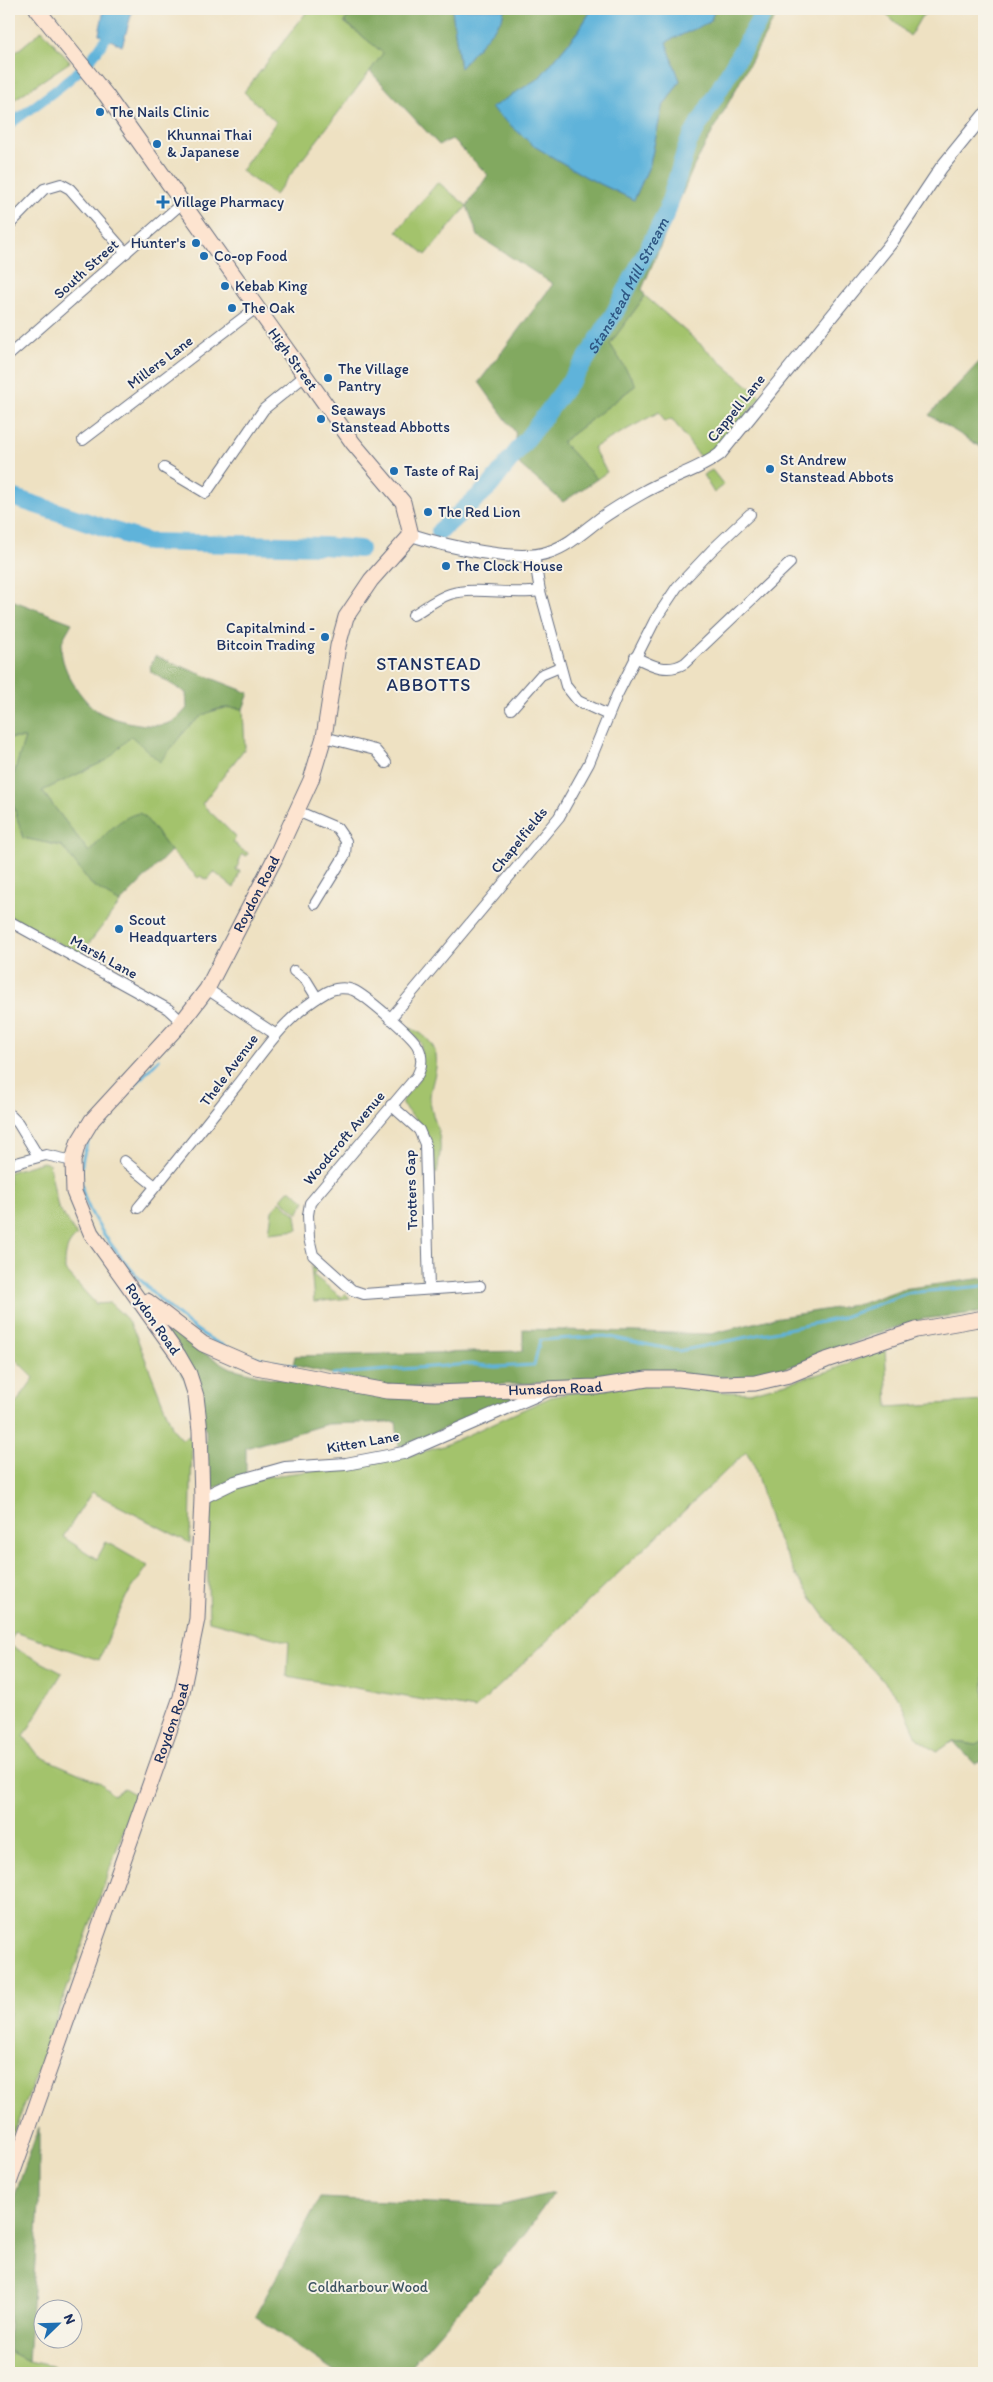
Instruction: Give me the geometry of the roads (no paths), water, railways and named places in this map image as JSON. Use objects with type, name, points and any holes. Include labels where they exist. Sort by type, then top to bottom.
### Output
[{"type":"main road","name":"High Street","points":[[37,9],[99,86],[256,308],[306,375],[352,443],[399,497],[406,508],[411,535]]},
{"type":"main road","name":"Roydon Road","points":[[9,2183],[181,1697],[197,1619],[202,1498],[199,1418],[193,1386],[182,1360],[98,1245],[83,1218],[74,1192],[73,1161],[78,1143],[92,1120],[182,1022],[207,989],[311,780],[324,737],[338,646],[346,617],[371,580],[411,535]]},
{"type":"main road","name":"Hunsdon Road","points":[[137,1296],[148,1301],[203,1344],[256,1367],[387,1390],[435,1393],[596,1387],[646,1379],[679,1379],[721,1384],[755,1383],[789,1375],[826,1360],[916,1330],[984,1318]]},
{"type":"street","name":"Cappell Lane","points":[[411,535],[464,550],[534,555],[550,552],[652,486],[693,470],[720,454],[891,243],[941,168],[984,115]]},
{"type":"street","points":[[9,225],[44,189],[61,184],[70,189],[126,253]]},
{"type":"street","name":"South Street","points":[[9,355],[182,204]]},
{"type":"street","name":"Millers Lane","points":[[83,440],[256,308]]},
{"type":"street","points":[[164,468],[206,492],[264,409],[306,375]]},
{"type":"street","name":"Chapelfields","points":[[390,1019],[559,816],[589,763],[634,657],[655,620],[677,587],[750,514]]},
{"type":"street","points":[[534,555],[540,591],[566,686],[573,697],[583,705],[608,715]]},
{"type":"street","points":[[634,657],[666,669],[685,663],[790,563]]},
{"type":"street","points":[[413,615],[454,593],[521,594],[540,591]]},
{"type":"street","points":[[511,709],[541,675],[560,667]]},
{"type":"street","points":[[324,737],[375,750],[386,763]]},
{"type":"street","points":[[297,810],[337,828],[346,841],[344,855],[315,904]]},
{"type":"street","name":"Marsh Lane","points":[[9,921],[168,1009],[182,1022]]},
{"type":"street","points":[[294,971],[306,980],[317,998]]},
{"type":"street","name":"Thele Avenue","points":[[138,1208],[241,1081],[275,1034],[207,989]]},
{"type":"street","name":"Woodcroft Avenue","points":[[275,1034],[292,1017],[317,998],[332,990],[350,989],[361,995],[414,1040],[420,1051],[421,1062],[417,1076],[310,1203],[308,1215],[309,1238],[313,1255],[320,1263],[357,1292],[378,1293],[480,1286]]},
{"type":"street","name":"Trotters Gap","points":[[391,1105],[420,1130],[426,1144],[429,1288]]},
{"type":"street","points":[[9,1114],[18,1123],[38,1156]]},
{"type":"street","points":[[9,1165],[38,1156],[53,1156],[73,1161]]},
{"type":"street","points":[[124,1162],[155,1186]]},
{"type":"street","name":"Kitten Lane","points":[[202,1498],[235,1482],[285,1468],[346,1464],[403,1453],[553,1388]]},
{"type":"water","points":[[104,9],[133,9],[122,46],[99,34]]},
{"type":"water","points":[[452,9],[504,9],[502,19],[460,68]]},
{"type":"water","points":[[592,9],[715,9],[710,22],[666,42],[680,81],[662,108],[650,164],[634,200],[586,177],[534,146],[491,108],[539,78],[579,30]]},
{"type":"waterway","points":[[9,125],[58,88],[89,61],[111,28],[117,9]]},
{"type":"waterway","name":"Stanstead Mill Stream","points":[[440,531],[490,486],[585,361],[615,312],[666,214],[688,143],[766,9]]},
{"type":"waterway","points":[[9,496],[148,542],[323,546],[360,549]]},
{"type":"waterway","points":[[132,1088],[159,1059]]},
{"type":"waterway","points":[[90,1136],[82,1163],[83,1192],[91,1212],[103,1233],[138,1278],[180,1317],[218,1343],[256,1357],[295,1366]]},
{"type":"waterway","points":[[333,1374],[471,1364],[495,1367],[534,1365],[540,1340],[605,1336],[679,1351],[841,1318],[907,1293],[984,1286]]},
{"type":"place","name":"The Nails Clinic","points":[[100,112]]},
{"type":"place","name":"Khunnai Thai & Japanese","points":[[157,144]]},
{"type":"place","name":"Village Pharmacy","points":[[163,202]]},
{"type":"place","name":"Hunter's","points":[[196,243]]},
{"type":"place","name":"Co-op Food","points":[[204,256]]},
{"type":"place","name":"Kebab King","points":[[225,286]]},
{"type":"place","name":"The Oak","points":[[232,308]]},
{"type":"place","name":"The Village Pantry","points":[[328,378]]},
{"type":"place","name":"Seaways Stanstead Abbotts","points":[[321,419]]},
{"type":"place","name":"St Andrew Stanstead Abbots","points":[[770,469]]},
{"type":"place","name":"Taste of Raj","points":[[394,471]]},
{"type":"place","name":"The Red Lion","points":[[428,512]]},
{"type":"place","name":"The Clock House","points":[[446,566]]},
{"type":"place","name":"Capitalmind - Bitcoin Trading","points":[[325,637]]},
{"type":"place","name":"Scout Headquarters","points":[[119,929]]},
{"type":"district","name":"STANSTEAD ABBOTTS","points":[[429,674]]},
{"type":"park label","name":"Coldharbour Wood","points":[[368,2287]]}]
